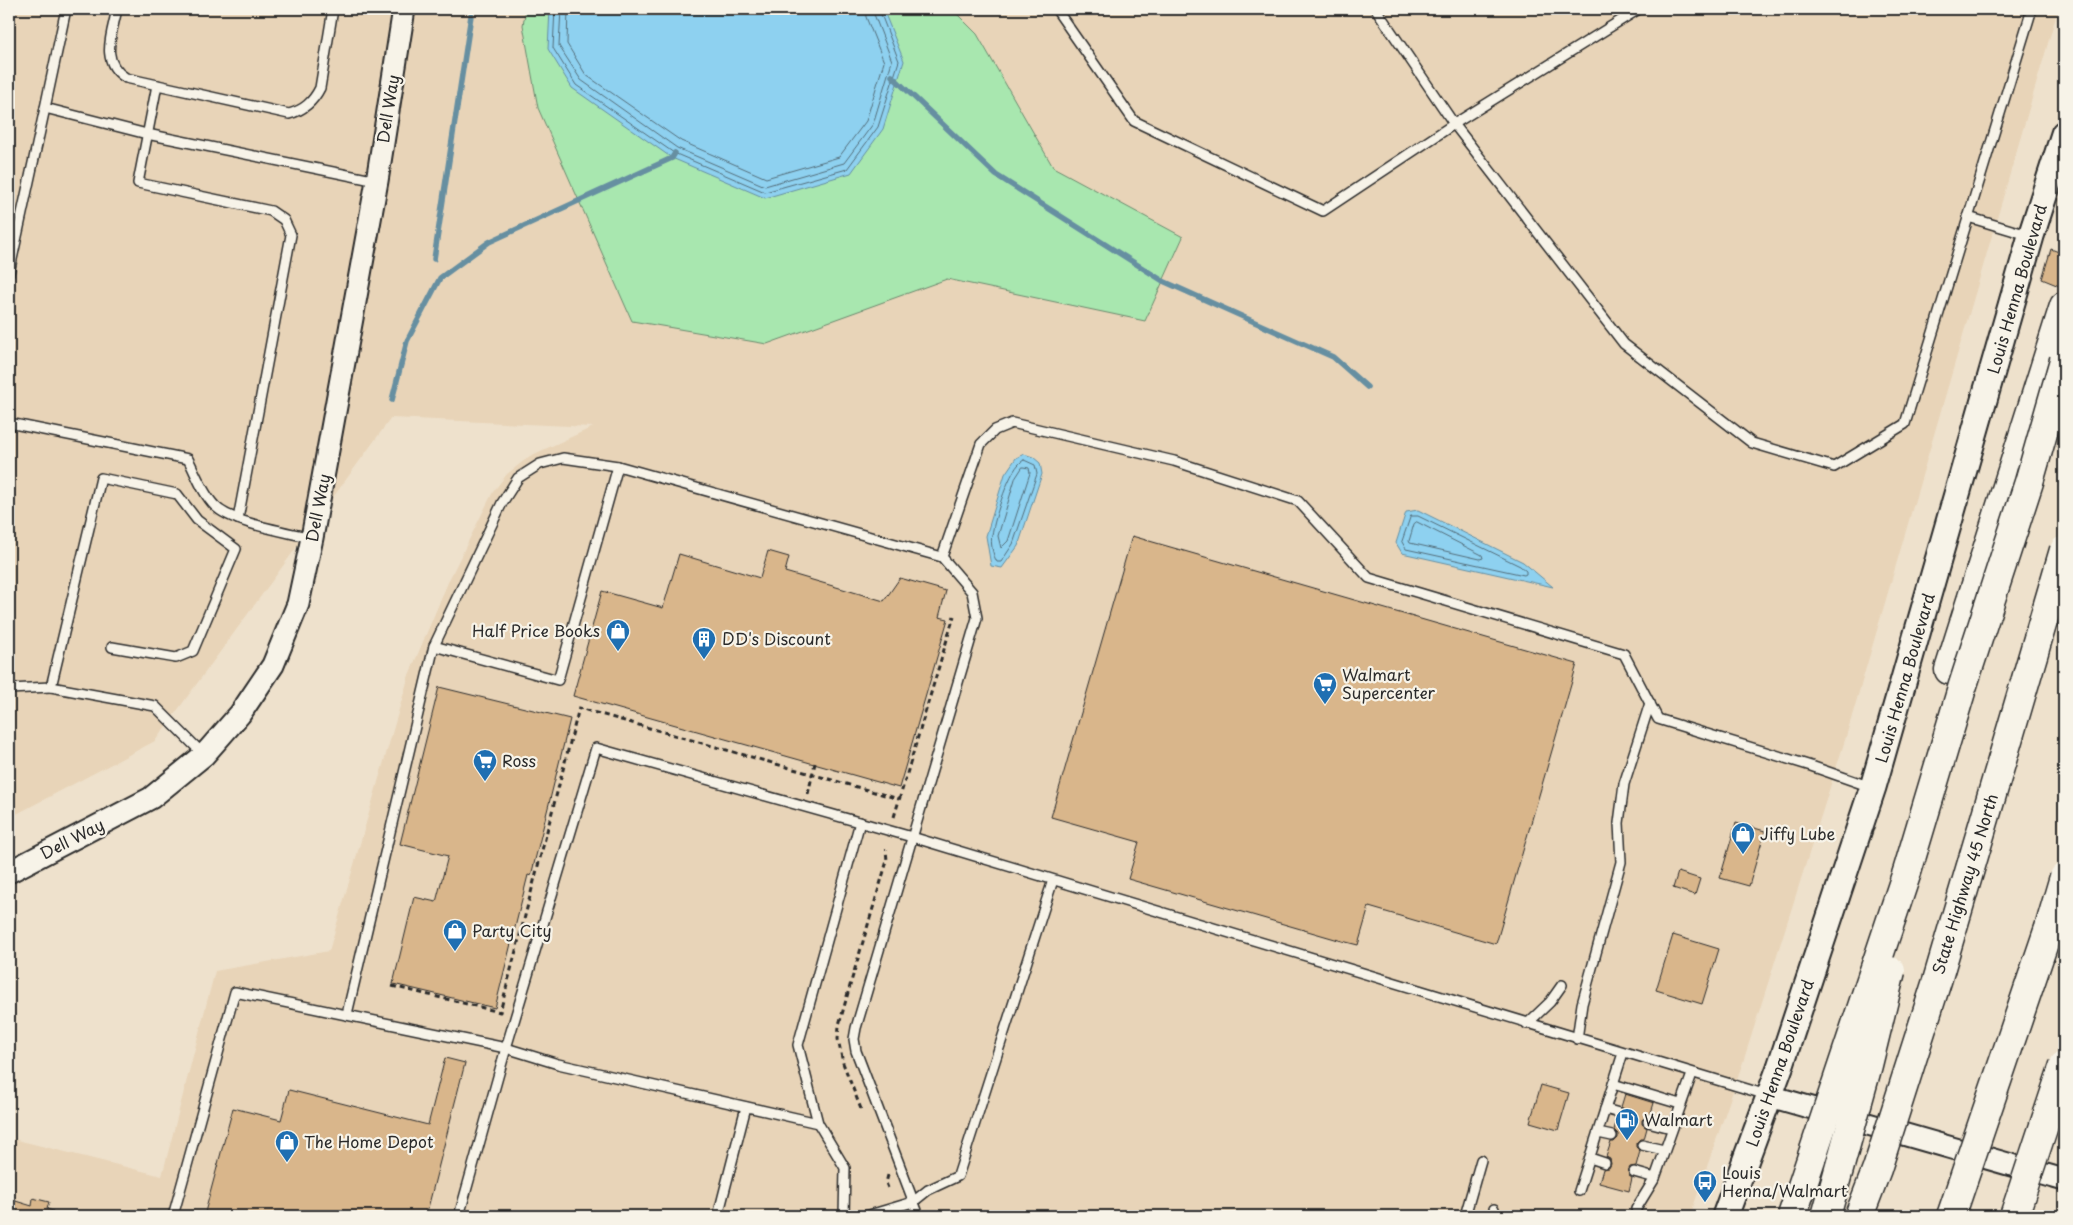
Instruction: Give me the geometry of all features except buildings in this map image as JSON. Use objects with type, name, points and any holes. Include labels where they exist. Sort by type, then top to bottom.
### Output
[{"type":"highway","points":[[1826,1216],[1868,1065],[1900,937],[1949,670],[2064,306]]},
{"type":"highway","points":[[1792,1216],[1905,879],[1963,684],[2029,482],[2064,360]]},
{"type":"highway","name":"State Highway 45 North","points":[[1859,1216],[1877,1169],[1937,981],[2064,550]]},
{"type":"highway","points":[[1951,1216],[2049,928],[2064,877]]},
{"type":"highway","points":[[2014,1216],[2064,1065]]},
{"type":"highway","points":[[2022,1216],[2064,1074]]},
{"type":"main road","name":"Louis Henna Boulevard","points":[[1725,1216],[1770,1096],[1873,788],[2031,236],[2064,134]]},
{"type":"street","name":"Dell Way","points":[[9,872],[151,798],[204,756],[240,714],[273,665],[298,604],[312,538],[377,181],[404,9]]},
{"type":"street","points":[[9,888],[65,843]]},
{"type":"street","points":[[1770,1096],[2064,1180]]},
{"type":"lane","points":[[9,273],[66,9]]},
{"type":"lane","points":[[118,9],[110,48],[112,67],[126,78],[289,114],[300,112],[315,98],[320,88],[333,9]]},
{"type":"lane","points":[[1056,9],[1134,121],[1323,211],[1454,124],[1639,9]]},
{"type":"lane","points":[[1376,9],[1454,124],[1624,344],[1752,443],[1834,467],[1905,424],[2032,9]]},
{"type":"lane","points":[[157,85],[138,183],[271,211],[284,220],[292,235],[238,519]]},
{"type":"lane","points":[[45,108],[147,134],[377,181]]},
{"type":"lane","points":[[1968,218],[2031,236]]},
{"type":"lane","points":[[9,423],[188,459],[203,489],[216,507],[238,519],[312,538]]},
{"type":"lane","points":[[942,557],[981,444],[995,430],[1012,423],[1174,461],[1298,500],[1369,578],[1624,654],[1658,719],[1802,763],[1873,788]]},
{"type":"lane","points":[[347,1014],[434,646],[502,503],[518,478],[540,464],[564,458],[618,466],[942,557],[972,592],[977,618],[854,1039],[856,1051],[919,1216]]},
{"type":"lane","points":[[434,646],[558,680],[618,466]]},
{"type":"lane","points":[[50,687],[101,478],[177,494],[197,520],[236,549],[194,651],[176,658],[112,648]]},
{"type":"lane","points":[[9,689],[50,687],[155,706],[204,756]]},
{"type":"lane","points":[[1577,1039],[1582,1004],[1621,862],[1619,823],[1624,784],[1650,703]]},
{"type":"lane","points":[[459,1216],[506,1048],[596,748],[912,837],[1770,1096]]},
{"type":"lane","points":[[844,1216],[846,1168],[818,1123],[798,1045],[860,822]]},
{"type":"lane","points":[[866,1216],[913,1202],[928,1190],[958,1176],[1053,880]]},
{"type":"lane","points":[[1527,1024],[1550,1002],[1562,984]]},
{"type":"lane","points":[[174,1216],[235,992],[506,1048],[558,1064],[818,1123]]},
{"type":"lane","points":[[1579,1192],[1623,1053]]},
{"type":"lane","points":[[1636,1209],[1654,1178],[1692,1074]]},
{"type":"lane","points":[[1613,1084],[1680,1104]]},
{"type":"lane","points":[[718,1216],[746,1107]]},
{"type":"lane","points":[[1605,1110],[1619,1113]]},
{"type":"lane","points":[[1648,1122],[1671,1128]]},
{"type":"lane","points":[[1598,1133],[1612,1136]]},
{"type":"lane","points":[[1642,1145],[1664,1150]]},
{"type":"lane","points":[[1590,1158],[1605,1163]]},
{"type":"lane","points":[[1465,1216],[1481,1160]]},
{"type":"lane","points":[[1634,1172],[1654,1178]]},
{"type":"path","points":[[894,817],[954,616]]},
{"type":"path","points":[[392,986],[500,1012],[579,708],[900,799]]},
{"type":"path","points":[[808,794],[815,763]]},
{"type":"shaded area","points":[[9,9],[2058,9],[1845,740],[1744,1059],[1690,1216],[9,1216],[9,1138],[162,1176],[215,971],[329,951],[409,675],[449,580],[493,492],[507,474],[530,456],[593,427],[391,418],[155,741],[9,818]]},
{"type":"green space","points":[[526,9],[952,9],[977,34],[1053,167],[1183,237],[1145,321],[947,279],[767,344],[632,321],[538,108],[523,25]]},
{"type":"water","points":[[550,9],[883,9],[904,61],[883,129],[851,173],[765,198],[672,158],[572,88],[548,49]]},
{"type":"water","points":[[1024,454],[1033,457],[1040,463],[1042,474],[1018,546],[1002,568],[991,566],[986,536],[1005,474],[1016,458]]},
{"type":"water","points":[[1418,510],[1523,562],[1553,587],[1402,553],[1396,543],[1406,512]]},
{"type":"waterway","points":[[434,259],[472,9]]},
{"type":"waterway","points":[[892,76],[996,175],[1163,281],[1333,357],[1367,387]]},
{"type":"waterway","points":[[392,400],[407,341],[440,278],[489,242],[672,158],[675,153]]},
{"type":"place","name":"Half Price Books","points":[[618,652]]},
{"type":"place","name":"DD's Discount","points":[[704,660]]},
{"type":"place","name":"Walmart Supercenter","points":[[1325,705]]},
{"type":"place","name":"Ross","points":[[485,782]]},
{"type":"place","name":"Jiffy Lube","points":[[1743,855]]},
{"type":"place","name":"Party City","points":[[455,952]]},
{"type":"place","name":"Walmart","points":[[1627,1141]]},
{"type":"place","name":"The Home Depot","points":[[287,1163]]},
{"type":"place","name":"Louis Henna/Walmart","points":[[1705,1203]]}]
